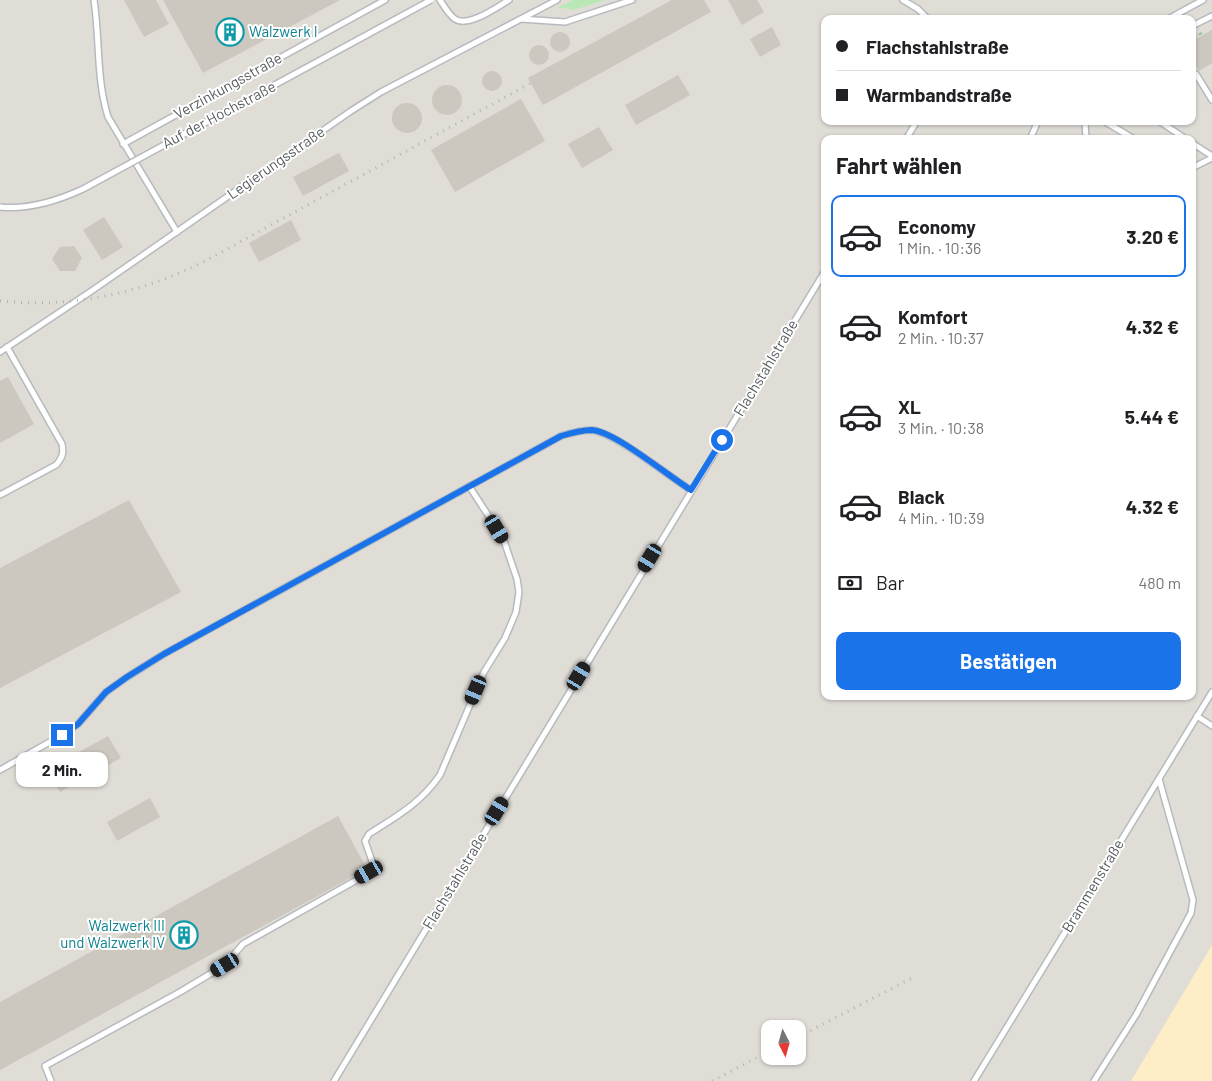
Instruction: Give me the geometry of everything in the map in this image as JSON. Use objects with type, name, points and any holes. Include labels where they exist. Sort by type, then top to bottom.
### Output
[{"type":"lane","points":[[94,0],[98,70],[102,99],[108,117],[177,232]]},
{"type":"lane","name":"Verzinkungsstraße","points":[[123,144],[385,0]]},
{"type":"lane","name":"Auf der Hochstraße","points":[[0,206],[27,207],[58,200],[83,189],[431,0]]},
{"type":"lane","points":[[440,0],[453,18],[464,21],[475,18],[509,0]]},
{"type":"lane","name":"Legierungsstraße","points":[[0,352],[381,92],[557,0]]},
{"type":"lane","points":[[520,19],[565,22],[632,0]]},
{"type":"lane","points":[[903,0],[924,15]]},
{"type":"lane","points":[[1175,15],[1203,0]]},
{"type":"lane","points":[[1196,24],[1212,16]]},
{"type":"lane","points":[[1196,74],[1212,100]]},
{"type":"lane","points":[[1111,125],[1127,135]]},
{"type":"lane","points":[[1165,125],[1180,135]]},
{"type":"lane","points":[[1196,146],[1212,157],[1196,166]]},
{"type":"lane","name":"Flachstahlstraße","points":[[334,1081],[821,278]]},
{"type":"lane","points":[[0,496],[56,465],[62,458],[64,451],[62,444],[7,347]]},
{"type":"lane","points":[[0,770],[70,730],[78,724],[106,692],[164,654],[561,436],[578,431],[592,430],[607,435],[630,448],[691,490]]},
{"type":"lane","points":[[51,1081],[45,1066],[203,979],[225,965],[243,944],[369,872],[373,864],[365,841],[369,834],[415,804],[440,775],[484,672],[504,638],[516,612],[519,592],[517,579],[502,538],[469,486]]},
{"type":"lane","name":"Brammenstraße","points":[[974,1081],[1212,692]]},
{"type":"lane","points":[[1197,716],[1212,726]]},
{"type":"lane","points":[[1094,1081],[1136,1015],[1191,913],[1193,900],[1159,779]]},
{"type":"path","points":[[1196,36],[1202,33]]},
{"type":"shaded area","points":[[0,0],[1212,0],[1212,1081],[0,1081]]},
{"type":"green space","points":[[573,0],[606,0],[573,10],[557,8]]},
{"type":"sand","points":[[1212,945],[1212,1081],[1131,1081]]},
{"type":"building","points":[[124,0],[156,0],[169,24],[144,37]]},
{"type":"building","name":"Walzwerk I","points":[[163,0],[340,0],[203,73]]},
{"type":"building","points":[[672,0],[704,0],[711,12],[543,105],[528,78]]},
{"type":"building","points":[[728,0],[757,0],[764,12],[742,25]]},
{"type":"building","points":[[772,27],[781,45],[760,57],[750,39]]},
{"type":"building","points":[[1212,30],[1212,63],[1199,71],[1196,66],[1196,39]]},
{"type":"building","points":[[560,32],[567,35],[570,42],[567,49],[560,52],[553,49],[550,42],[553,35]]},
{"type":"building","points":[[539,45],[546,48],[549,55],[546,62],[539,65],[532,62],[529,55],[532,48]]},
{"type":"building","points":[[492,71],[499,74],[502,81],[499,88],[492,91],[485,88],[482,81],[485,74]]},
{"type":"building","points":[[678,75],[690,95],[636,125],[625,105]]},
{"type":"building","points":[[447,85],[453,86],[461,94],[461,106],[453,114],[447,115],[441,114],[433,106],[432,100],[433,94],[441,86]]},
{"type":"building","points":[[521,99],[545,141],[455,192],[431,150]]},
{"type":"building","points":[[407,103],[413,104],[421,112],[421,124],[413,132],[407,133],[401,132],[393,124],[392,118],[393,112],[401,104]]},
{"type":"building","points":[[599,127],[613,150],[582,168],[568,144]]},
{"type":"building","points":[[339,153],[349,171],[303,196],[293,177]]},
{"type":"building","points":[[104,217],[123,247],[102,260],[83,230]]},
{"type":"building","points":[[291,220],[301,240],[259,262],[249,243]]},
{"type":"building","points":[[74,246],[82,258],[75,271],[60,271],[52,259],[60,247]]},
{"type":"building","points":[[8,377],[34,424],[0,443],[0,381]]},
{"type":"building","points":[[129,500],[181,592],[0,688],[0,568]]},
{"type":"building","points":[[108,736],[121,758],[60,792],[47,770]]},
{"type":"building","points":[[150,798],[160,817],[117,841],[107,822]]},
{"type":"building","name":"Walzwerk III und Walzwerk IV","points":[[338,816],[367,869],[0,1070],[0,1002]]},
{"type":"railway","points":[[0,301],[28,303],[81,300],[132,290],[182,272],[531,83]]},
{"type":"railway","points":[[806,1033],[914,977]]},
{"type":"railway","points":[[712,1081],[761,1056]]},
{"type":"place","name":"Walzwerk I","points":[[230,32]]},
{"type":"place","name":"Walzwerk III und Walzwerk IV","points":[[184,935]]},
{"type":"route","points":[[62,735],[78,724],[106,692],[164,654],[561,436],[578,431],[592,430],[607,435],[630,448],[691,490],[722,440]]}]
